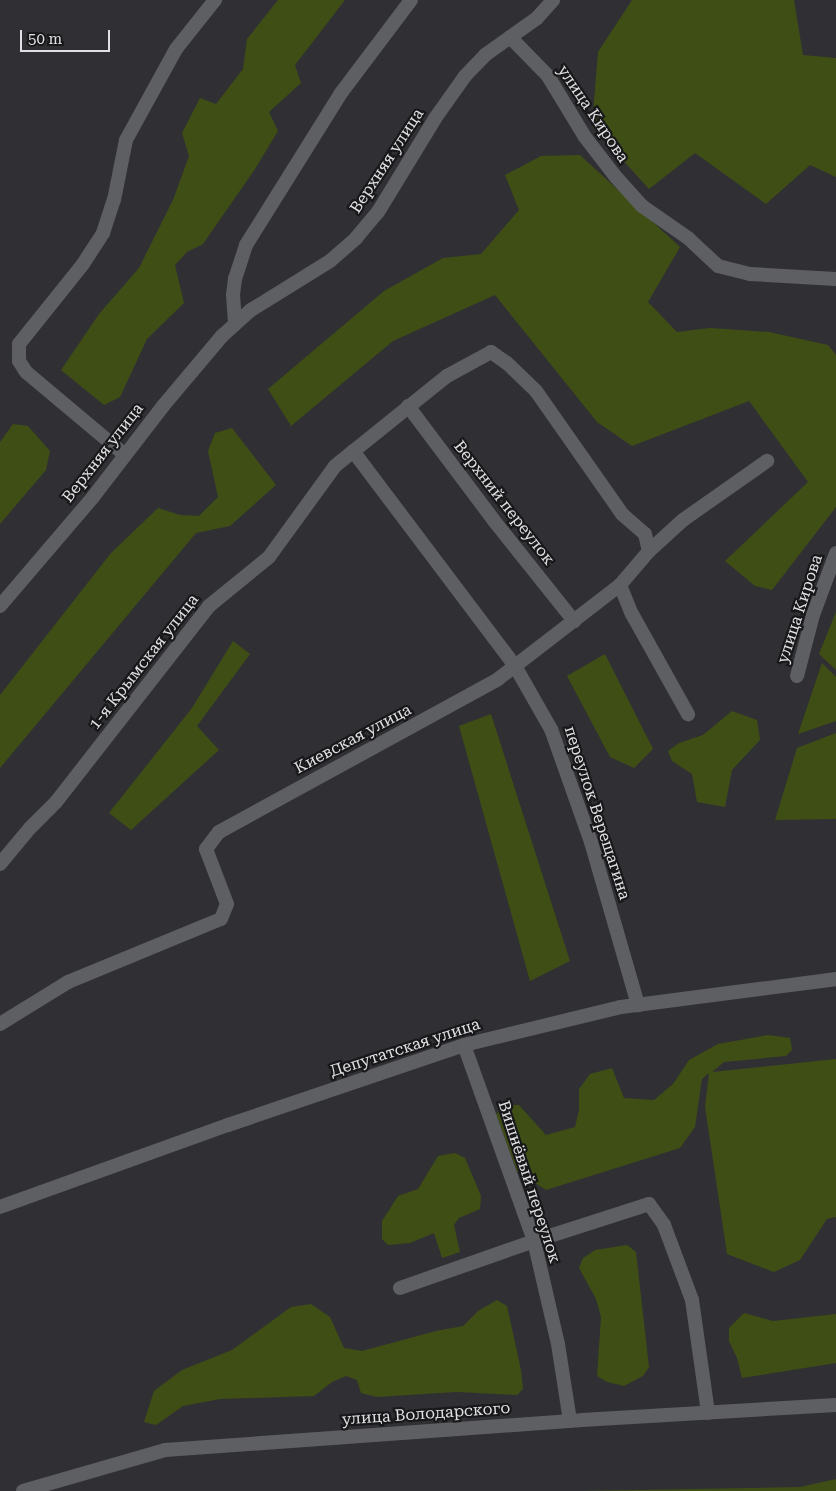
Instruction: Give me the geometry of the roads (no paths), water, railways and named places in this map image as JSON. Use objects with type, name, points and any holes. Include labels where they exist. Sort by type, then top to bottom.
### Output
[{"type":"street","points":[[125,455],[26,372],[19,361],[19,344],[83,264],[103,233],[114,200],[126,140],[176,49],[215,0]]},
{"type":"street","points":[[235,323],[233,295],[235,279],[246,245],[341,93],[411,0]]},
{"type":"street","name":"Верхняя улица","points":[[0,606],[93,497],[194,368],[235,323],[251,310],[330,261],[356,238],[378,212],[436,117],[465,76],[486,55],[537,18],[553,0]]},
{"type":"street","name":"улица Кирова","points":[[510,37],[548,76],[585,137],[615,176],[642,206],[688,238],[718,266],[751,274],[836,279]]},
{"type":"street","name":"1-я Крымская улица","points":[[0,864],[30,828],[56,802],[209,606],[269,557],[335,466],[447,376],[491,352],[507,362],[536,391],[622,514],[645,534],[649,551]]},
{"type":"street","name":"Верхний переулок","points":[[408,406],[495,522],[574,621]]},
{"type":"street","name":"переулок Верещагина","points":[[353,451],[515,666],[551,729],[591,842],[638,1005]]},
{"type":"street","name":"Киевская улица","points":[[0,1024],[68,982],[221,919],[227,904],[206,849],[219,832],[498,679],[620,585],[649,551],[683,520],[767,461]]},
{"type":"street","name":"улица Кирова","points":[[797,676],[813,616],[836,553]]},
{"type":"street","points":[[620,585],[632,614],[688,714]]},
{"type":"street","name":"Депутатская улица","points":[[0,1208],[228,1125],[464,1045],[638,1005],[836,979]]},
{"type":"street","name":"Вишнёвый переулок","points":[[464,1045],[534,1240],[558,1344],[570,1421]]},
{"type":"street","points":[[400,1288],[534,1240],[649,1204],[664,1225],[692,1300],[708,1413]]},
{"type":"street","name":"улица Володарского","points":[[23,1491],[165,1450],[570,1421],[836,1405]]}]
